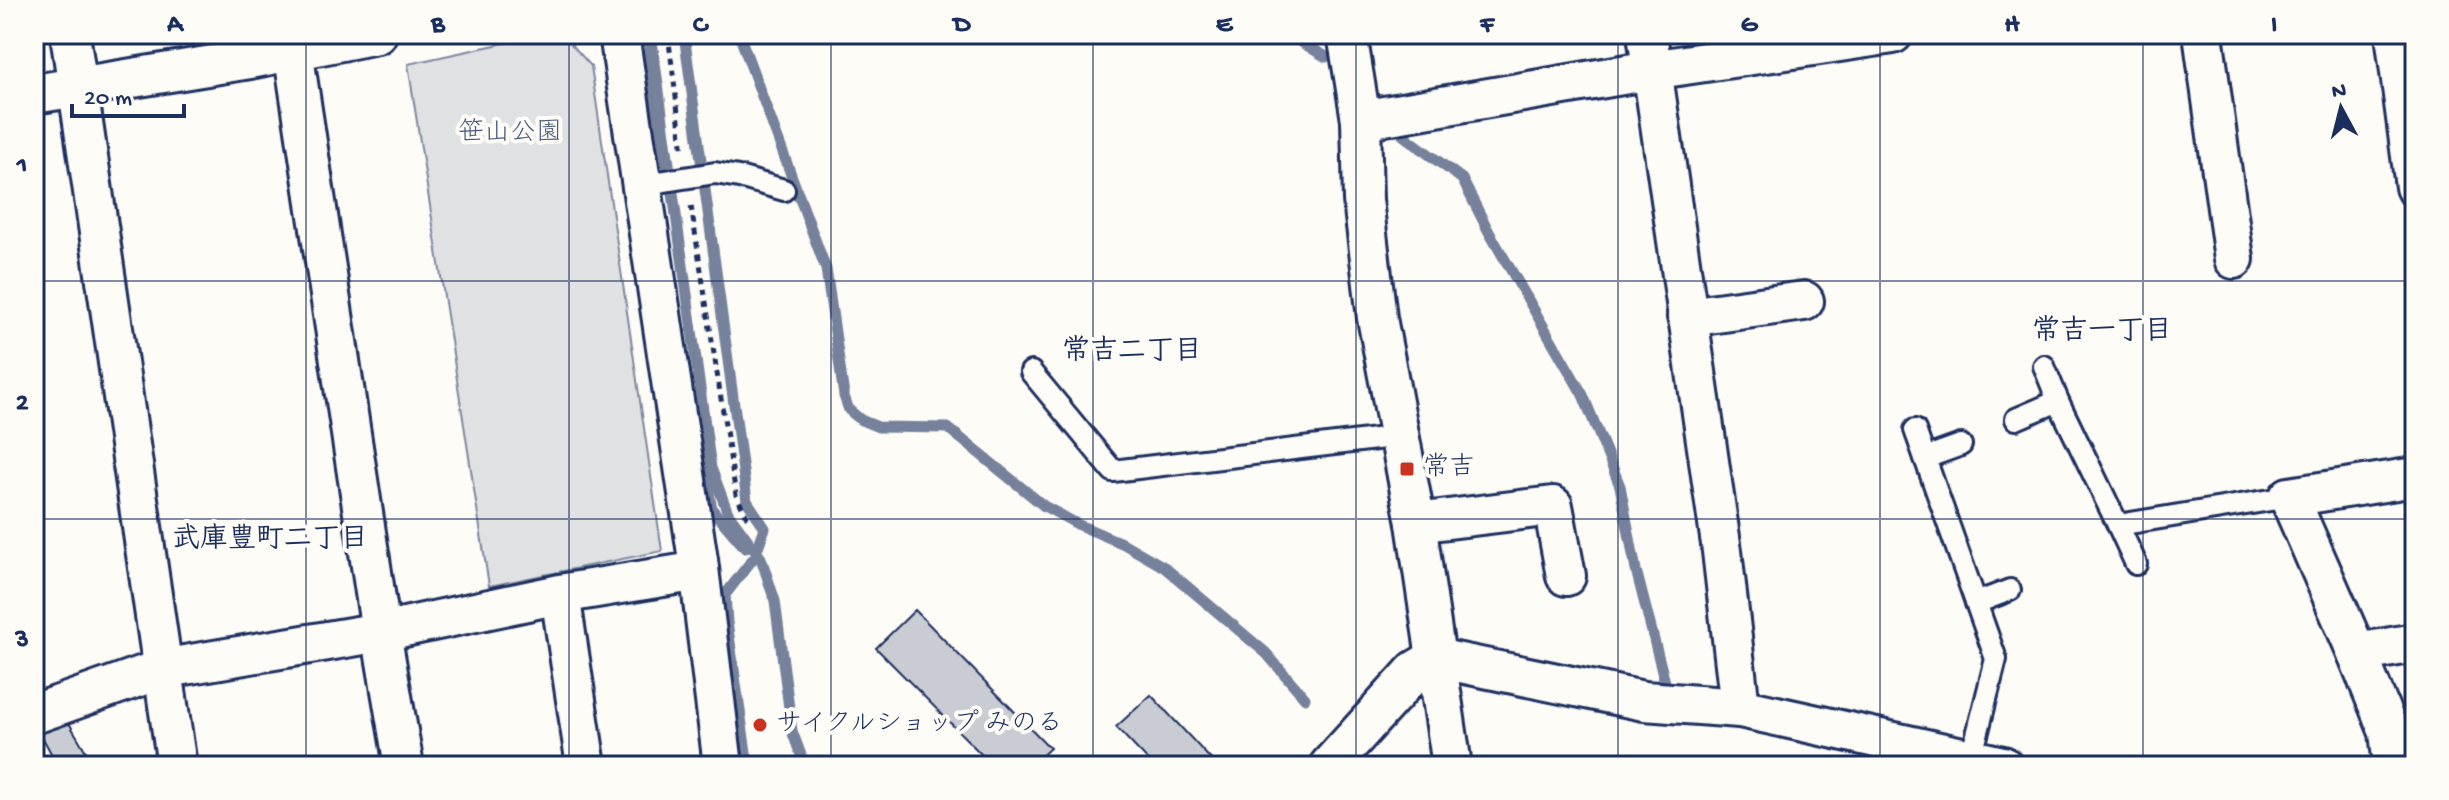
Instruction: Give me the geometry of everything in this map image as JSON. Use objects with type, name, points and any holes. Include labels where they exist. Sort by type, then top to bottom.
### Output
[{"type":"street","points":[[70,34],[177,766]]},
{"type":"street","points":[[34,94],[377,34]]},
{"type":"street","points":[[619,34],[678,179],[699,571],[723,766]]},
{"type":"street","points":[[1347,34],[1361,120],[1363,200],[1375,303],[1416,523],[1452,766]]},
{"type":"street","points":[[1361,120],[1649,52],[1893,34]]},
{"type":"street","points":[[2203,34],[2234,259]]},
{"type":"street","points":[[2395,34],[2415,187]]},
{"type":"street","points":[[293,50],[404,766]]},
{"type":"street","points":[[1649,52],[1722,551],[1740,708]]},
{"type":"street","points":[[1687,317],[1804,301]]},
{"type":"street","points":[[2393,766],[2389,732],[2289,497],[2415,477]]},
{"type":"street","points":[[1416,523],[1553,506],[1566,576]]},
{"type":"street","points":[[34,714],[161,669],[381,632],[560,594],[699,571]]},
{"type":"street","points":[[560,594],[586,766]]},
{"type":"street","points":[[2357,653],[2415,643]]},
{"type":"street","points":[[1329,766],[1416,670],[1436,658],[1644,701],[1740,708],[1890,753],[1987,762]]},
{"type":"lane","points":[[678,179],[739,177],[784,190]]},
{"type":"lane","points":[[2044,366],[2136,564]]},
{"type":"lane","points":[[1031,372],[1113,471],[1401,436]]},
{"type":"lane","points":[[2016,419],[2058,401]]},
{"type":"lane","points":[[1915,430],[1996,659],[1987,762]]},
{"type":"lane","points":[[1925,458],[1961,445]]},
{"type":"lane","points":[[2118,525],[2289,497]]},
{"type":"lane","points":[[1976,603],[2010,590]]},
{"type":"path","points":[[668,34],[678,179],[736,495],[749,521]]},
{"type":"green space","name":"笹山公園","points":[[546,34],[562,34],[591,66],[662,551],[489,586],[408,64]]},
{"type":"building","points":[[915,610],[1050,748],[1031,766],[993,766],[876,648]]},
{"type":"building","points":[[1151,695],[1217,766],[1153,766],[1116,727]]},
{"type":"building","points":[[66,718],[94,765],[58,766],[39,731]]},
{"type":"waterway","points":[[642,34],[661,164]]},
{"type":"waterway","points":[[651,34],[711,468],[728,513],[761,558],[775,601],[792,731],[805,766]]},
{"type":"waterway","points":[[684,34],[747,501],[765,528],[758,547]]},
{"type":"waterway","points":[[739,34],[826,269],[844,396],[849,410],[861,420],[878,427],[948,428],[1044,506],[1164,567],[1266,653],[1305,698]]},
{"type":"waterway","points":[[1288,34],[1326,57]]},
{"type":"waterway","points":[[1403,135],[1462,179],[1583,395],[1620,486],[1636,570],[1668,694],[1671,695]]},
{"type":"waterway","points":[[702,458],[712,509],[745,548]]},
{"type":"waterway","points":[[748,766],[725,595],[752,560]]},
{"type":"place","name":"常吉","points":[[1407,469]]},
{"type":"place","name":"サイクルショップ みのる","points":[[760,725]]},
{"type":"district","name":"常吉一丁目","points":[[2102,332]]},
{"type":"district","name":"常吉二丁目","points":[[1132,352]]},
{"type":"district","name":"武庫豊町二丁目","points":[[270,540]]}]
